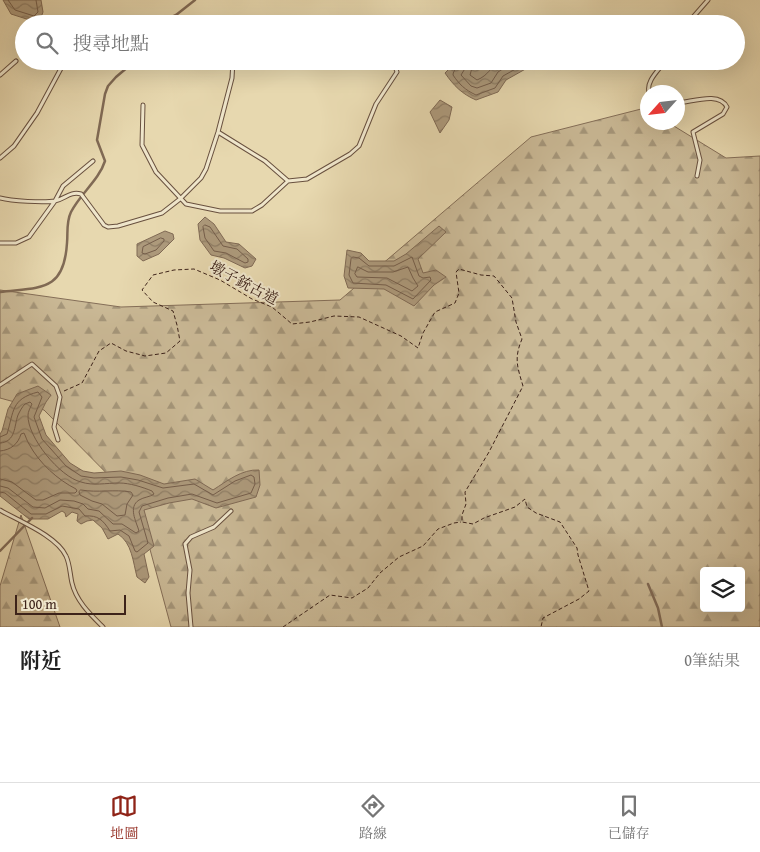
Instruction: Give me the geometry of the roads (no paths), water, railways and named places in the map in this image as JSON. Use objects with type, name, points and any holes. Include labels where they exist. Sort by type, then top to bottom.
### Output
[{"type":"lane","points":[[694,15],[708,0]]},
{"type":"lane","points":[[0,75],[15,62]]},
{"type":"lane","points":[[0,158],[14,146],[37,113],[60,70]]},
{"type":"lane","points":[[0,198],[9,200],[55,201],[74,193],[81,194],[108,227],[118,226],[162,213],[180,199],[206,169],[218,132],[232,70]]},
{"type":"lane","points":[[143,105],[142,144],[156,172],[180,199],[186,204],[220,211],[252,211],[262,205],[288,181],[307,179],[350,154],[359,146],[376,104],[397,72],[396,70]]},
{"type":"lane","points":[[649,85],[658,70]]},
{"type":"lane","points":[[685,101],[712,98],[721,100],[727,107],[723,114],[692,132],[700,160],[697,176]]},
{"type":"lane","points":[[218,132],[265,161],[288,181]]},
{"type":"lane","points":[[0,242],[16,243],[30,237],[63,186],[93,160]]},
{"type":"lane","points":[[0,385],[32,364],[56,386],[60,397],[54,426],[58,440]]},
{"type":"lane","points":[[0,510],[54,541],[66,556],[73,586],[81,602],[103,627]]},
{"type":"lane","points":[[191,627],[188,593],[190,570],[185,544],[191,537],[214,527],[231,511]]},
{"type":"water","points":[[3,0],[41,0],[42,15],[11,14]]},
{"type":"water","points":[[448,70],[524,70],[506,80],[498,92],[476,100],[459,89],[445,73]]},
{"type":"water","points":[[440,100],[452,107],[449,120],[440,133],[430,112]]},
{"type":"water","points":[[205,217],[214,224],[226,242],[239,244],[256,259],[252,266],[245,268],[224,258],[211,255],[200,240],[198,224]]},
{"type":"water","points":[[439,226],[446,232],[418,259],[423,273],[436,270],[446,277],[434,285],[414,306],[384,289],[348,288],[344,276],[347,250],[361,253],[369,261],[394,261],[406,254]]},
{"type":"water","points":[[165,231],[173,234],[174,239],[159,254],[143,261],[137,256],[137,244]]},
{"type":"water","points":[[38,386],[51,395],[39,416],[46,435],[70,463],[83,471],[94,473],[121,471],[140,475],[164,484],[195,479],[213,490],[229,479],[247,471],[259,470],[260,485],[256,497],[216,508],[192,499],[144,510],[154,546],[144,554],[149,577],[145,583],[137,577],[129,548],[118,534],[108,539],[102,528],[93,520],[81,524],[77,521],[78,514],[72,512],[66,517],[62,511],[48,519],[29,519],[0,496],[0,434],[8,409],[17,394]]},
{"type":"waterway","points":[[176,15],[195,0]]},
{"type":"waterway","points":[[0,292],[48,284],[61,271],[65,259],[69,216],[105,161],[97,140],[105,94],[108,86],[124,70]]},
{"type":"waterway","points":[[0,551],[32,518]]},
{"type":"waterway","points":[[648,584],[658,608],[662,627]]}]
